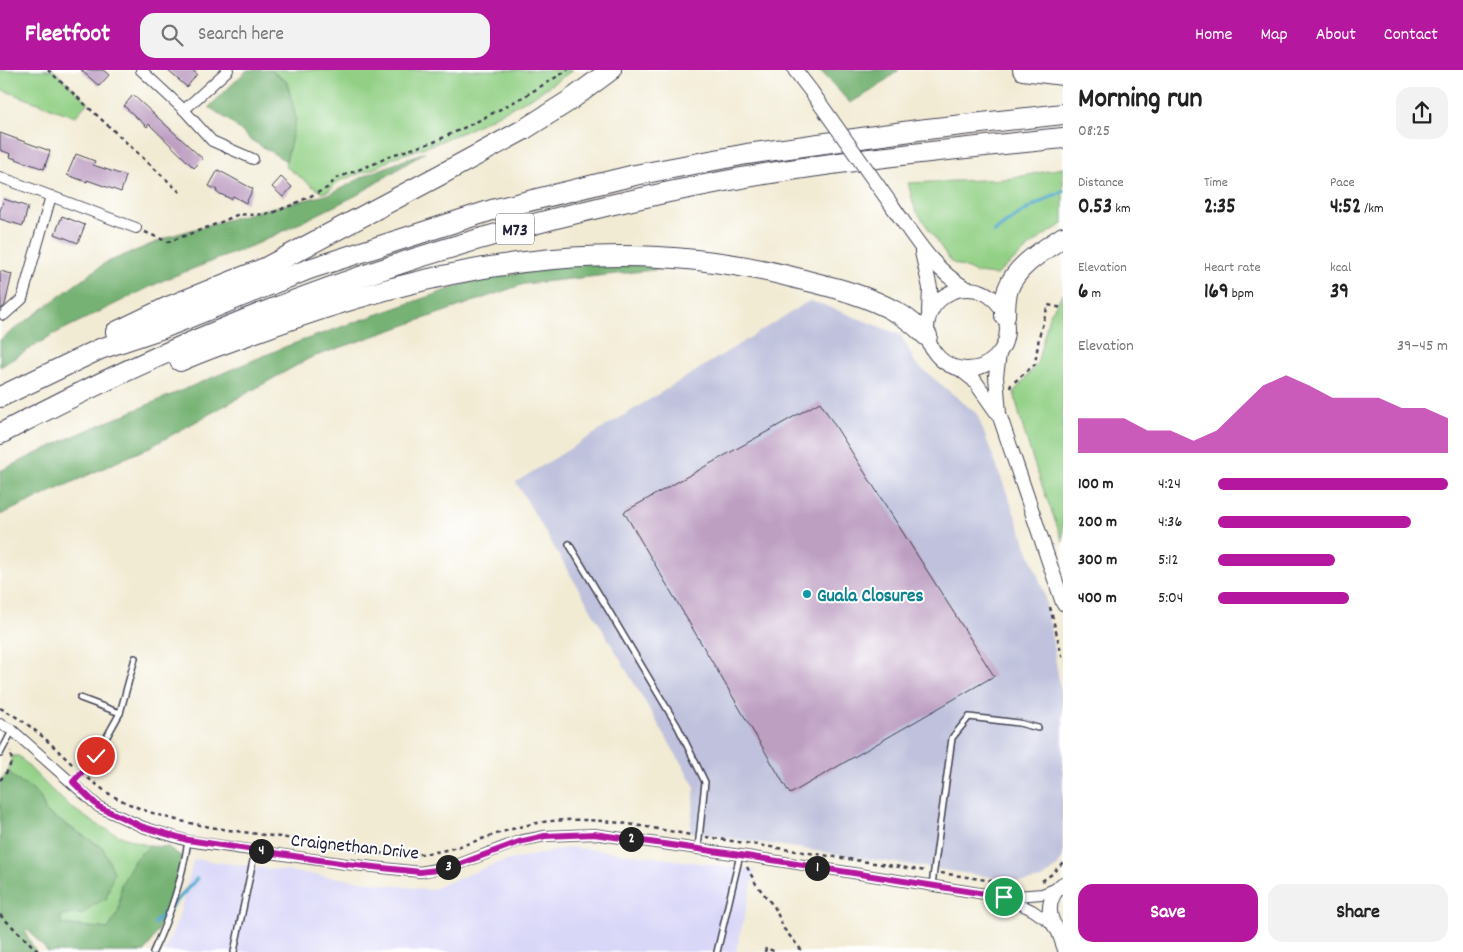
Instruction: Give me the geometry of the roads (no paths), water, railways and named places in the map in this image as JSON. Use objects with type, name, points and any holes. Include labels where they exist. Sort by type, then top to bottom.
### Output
[{"type":"highway","points":[[0,396],[26,377],[160,311],[265,268],[449,171],[524,130],[569,101],[611,70]]},
{"type":"highway","points":[[1023,70],[1063,75]]},
{"type":"highway","name":"M73","points":[[0,396],[100,349],[163,328],[309,269],[492,210],[635,175],[756,152],[908,131],[1063,114]]},
{"type":"highway","name":"M73","points":[[0,434],[70,397],[234,324],[309,294],[474,239],[613,204],[725,181],[796,169],[1063,138]]},
{"type":"highway","points":[[1005,316],[1008,288],[1013,279],[1026,264],[1063,237]]},
{"type":"highway","points":[[0,440],[184,359],[333,304],[423,279],[490,266],[542,259],[575,256],[632,255],[683,258],[751,268],[819,284],[872,301],[895,311],[911,322],[928,326]]},
{"type":"street","points":[[141,70],[184,110],[212,141],[252,159]]},
{"type":"street","points":[[184,110],[228,70]]},
{"type":"street","points":[[795,70],[922,249],[949,278],[966,289]]},
{"type":"street","points":[[0,177],[136,228]]},
{"type":"street","points":[[4,315],[22,298],[51,196]]},
{"type":"street","points":[[922,249],[930,288],[928,326],[931,347],[938,358],[948,365],[971,370],[991,362],[999,354]]},
{"type":"street","points":[[928,326],[939,300],[947,294],[966,289],[979,291],[990,297],[999,305],[1005,316],[1006,336],[999,354],[996,376],[999,414],[1063,602]]},
{"type":"street","points":[[960,369],[974,380],[999,414]]},
{"type":"street","name":"Craignethan Drive","points":[[0,724],[10,734],[73,782],[99,807],[143,827],[188,840],[255,851],[420,872],[457,865],[519,842],[545,836],[594,834],[1004,897],[1042,894],[1061,886]]},
{"type":"street","points":[[1061,886],[1051,900],[1049,909],[1050,917],[1057,929],[1063,950]]},
{"type":"street","name":"Craignethan Drive","points":[[1004,897],[1032,910],[1057,929]]},
{"type":"lane","points":[[569,544],[678,727],[705,782],[698,849]]},
{"type":"lane","points":[[73,782],[96,756],[120,714],[135,658]]},
{"type":"lane","points":[[80,698],[120,714]]},
{"type":"lane","points":[[932,886],[952,738],[969,717],[1038,728]]},
{"type":"lane","points":[[0,754],[10,734]]},
{"type":"lane","points":[[153,952],[168,920],[185,859],[188,840]]},
{"type":"lane","points":[[234,952],[255,851]]},
{"type":"lane","points":[[717,952],[740,855]]},
{"type":"waterway","points":[[994,232],[1027,209],[1063,191]]},
{"type":"waterway","points":[[155,923],[197,879]]},
{"type":"place","name":"Guala Closures","points":[[807,594]]}]
